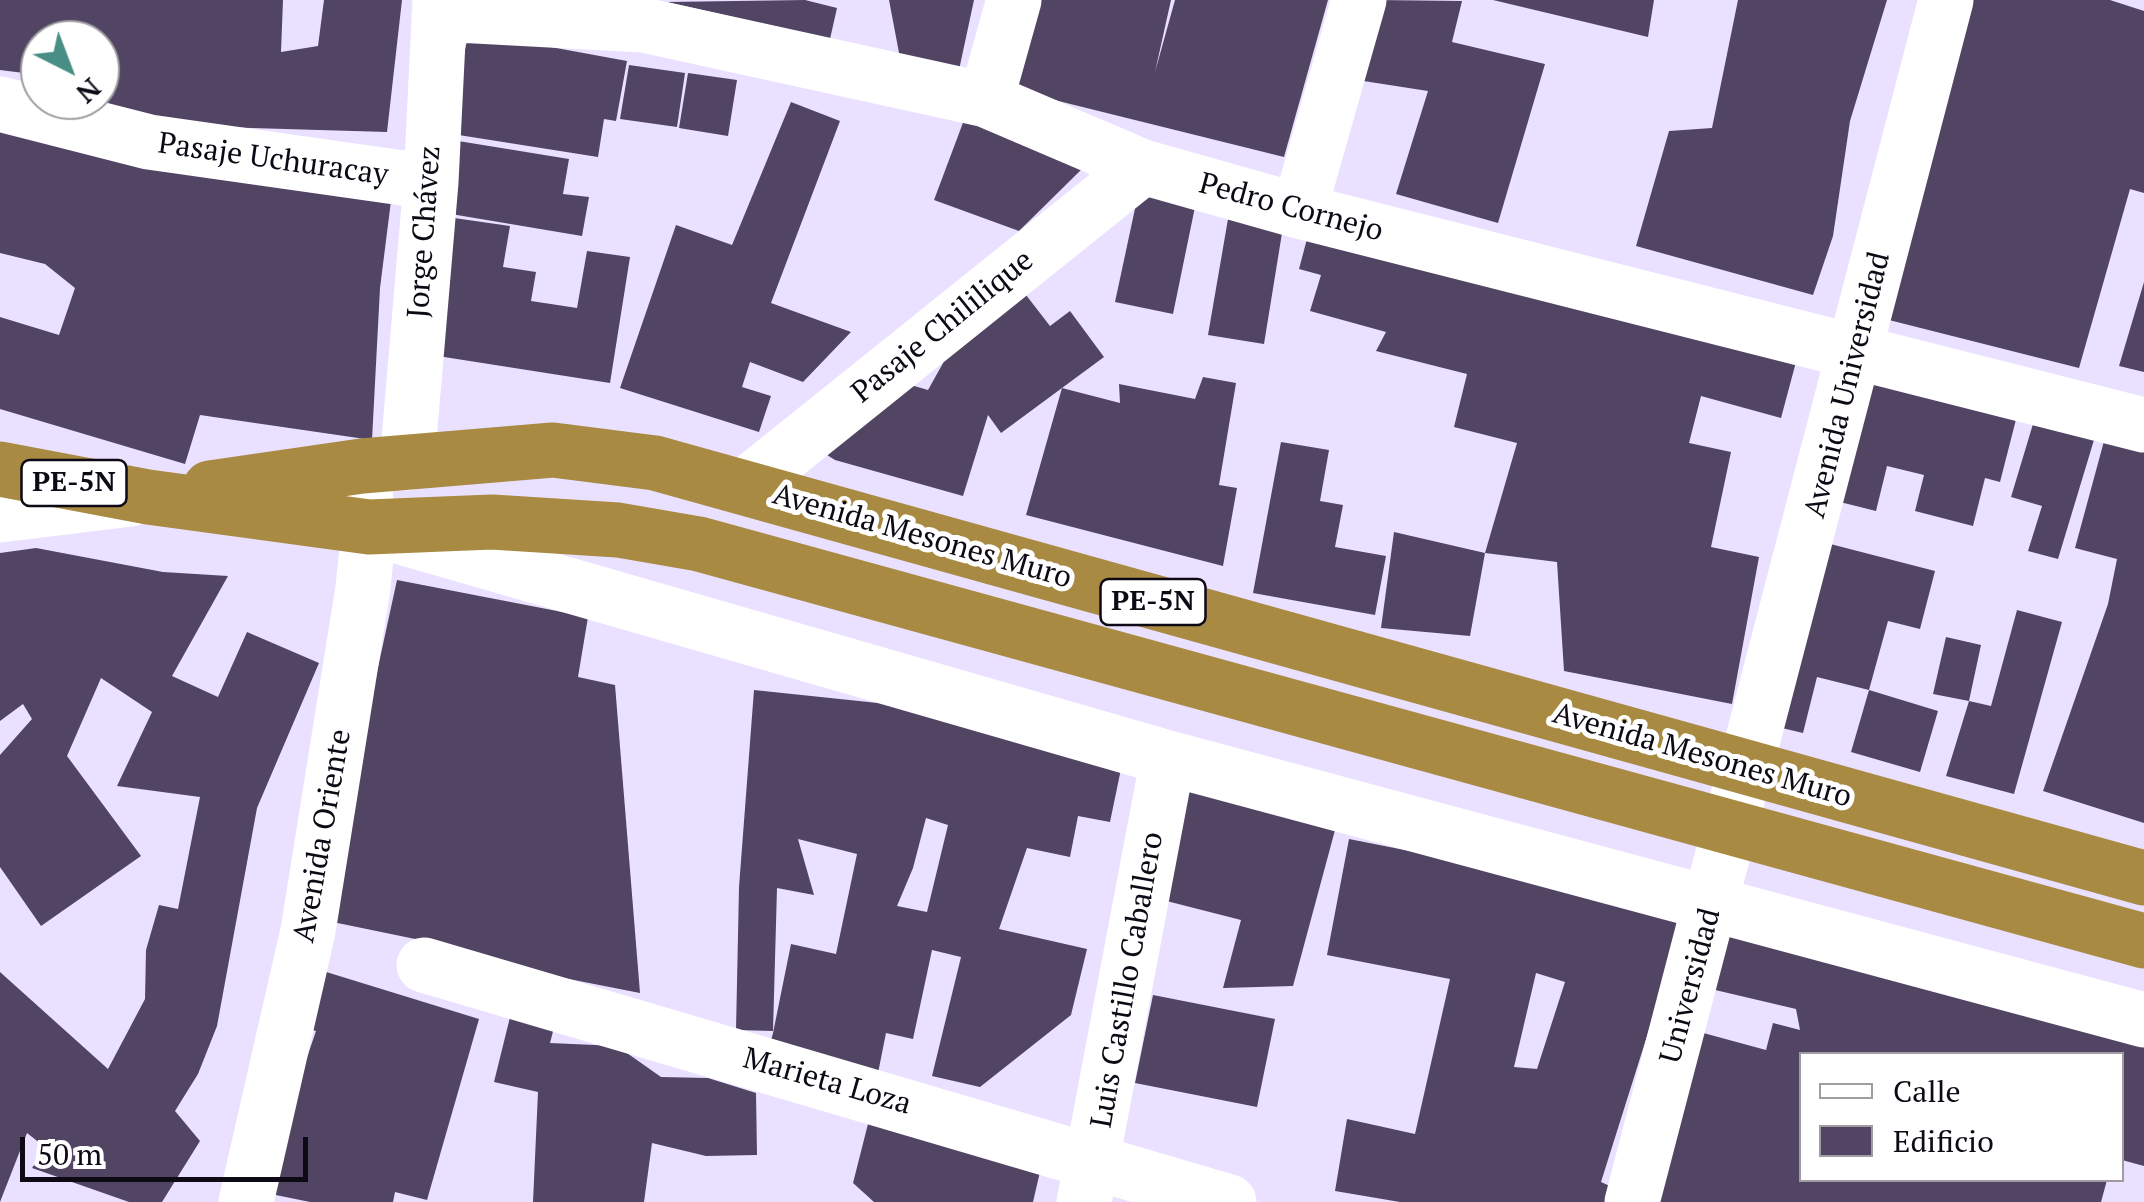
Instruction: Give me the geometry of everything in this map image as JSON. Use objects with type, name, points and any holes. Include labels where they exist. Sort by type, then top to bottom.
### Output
[{"type":"highway","name":"Avenida Mesones Muro","points":[[148,497],[384,465],[553,450],[655,463],[2144,878]]},
{"type":"highway","name":"PE-5N","points":[[0,469],[148,497],[369,528],[492,522],[618,530],[699,544],[2144,941]]},
{"type":"street","points":[[986,100],[1014,0]]},
{"type":"street","points":[[1299,212],[1359,0]]},
{"type":"street","name":"Avenida Universidad","points":[[1748,769],[1946,0]]},
{"type":"street","name":"Pedro Cornejo","points":[[439,7],[643,25],[986,100],[1143,167],[1299,212],[2144,425]]},
{"type":"street","name":"Jorge Chávez","points":[[384,465],[431,182],[439,7]]},
{"type":"street","name":"Pasaje Uchuracay","points":[[0,104],[149,142],[431,182]]},
{"type":"street","name":"Pasaje Chililique","points":[[744,487],[1143,167]]},
{"type":"street","name":"Avenida Oriente","points":[[246,1202],[308,931],[363,588],[369,528],[384,465]]},
{"type":"street","points":[[0,515],[148,497]]},
{"type":"street","points":[[369,528],[1168,758],[2144,1020]]},
{"type":"street","name":"Luis Castillo Caballero","points":[[1090,1181],[1168,758]]},
{"type":"street","name":"Universidad","points":[[1632,1202],[1748,769]]},
{"type":"street","name":"Marieta Loza","points":[[424,965],[1090,1181],[1229,1202]]},
{"type":"building","points":[[0,0],[283,0],[281,52],[318,46],[324,0],[402,0],[387,132],[116,124],[114,120],[120,120],[120,20],[20,20],[20,72],[0,70]]},
{"type":"building","points":[[805,0],[837,8],[830,39],[667,2]]},
{"type":"building","points":[[889,0],[974,0],[959,70],[900,58]]},
{"type":"building","points":[[1030,0],[1171,0],[1155,72],[1175,0],[1328,0],[1284,157],[1006,88]]},
{"type":"building","points":[[1376,0],[1462,1],[1452,42],[1545,64],[1498,223],[1396,194],[1428,91],[1357,80]]},
{"type":"building","points":[[1493,0],[1654,0],[1648,37]]},
{"type":"building","points":[[1738,0],[1887,0],[1850,121],[1833,236],[1813,295],[1636,246],[1669,131],[1712,128]]},
{"type":"building","points":[[1962,0],[2110,0],[2144,11],[2144,193],[2130,189],[2079,368],[1885,319]]},
{"type":"building","points":[[469,32],[627,61],[616,121],[604,119],[598,157],[446,133]]},
{"type":"building","points":[[629,65],[685,73],[677,127],[620,119]]},
{"type":"building","points":[[688,73],[737,80],[728,136],[679,128]]},
{"type":"building","points":[[791,102],[840,121],[771,303],[851,332],[803,382],[750,362],[742,387],[771,396],[759,432],[620,388],[676,225],[732,245]]},
{"type":"building","points":[[0,118],[393,185],[380,288],[372,440],[200,415],[185,464],[0,409],[0,317],[59,335],[75,288],[45,264],[0,253]]},
{"type":"building","points":[[964,120],[1085,166],[1019,231],[934,200]]},
{"type":"building","points":[[446,139],[569,159],[563,194],[589,197],[582,236],[433,211]]},
{"type":"building","points":[[1139,190],[1196,202],[1173,314],[1115,302]]},
{"type":"building","points":[[447,217],[510,226],[503,267],[536,272],[531,301],[577,308],[587,251],[630,257],[610,383],[425,354]]},
{"type":"building","points":[[1228,219],[1283,227],[1264,344],[1208,335]]},
{"type":"building","points":[[1308,235],[1796,362],[1781,418],[1701,396],[1689,443],[1731,452],[1711,547],[1759,557],[1732,704],[1564,671],[1557,562],[1485,553],[1517,443],[1454,427],[1467,374],[1376,351],[1386,332],[1310,311],[1321,275],[1299,269]]},
{"type":"building","points":[[1016,282],[1050,326],[1070,311],[1104,357],[1001,433],[988,415],[963,496],[835,460],[808,443],[890,379],[928,390],[952,347]]},
{"type":"building","points":[[2144,282],[2144,372],[2119,366]]},
{"type":"building","points":[[1862,361],[2021,400],[2000,482],[1985,478],[1973,526],[1915,511],[1924,475],[1887,466],[1876,511],[1828,499]]},
{"type":"building","points":[[1203,377],[1236,383],[1219,485],[1237,488],[1223,566],[1026,515],[1062,388],[1120,403],[1119,384],[1195,399]]},
{"type":"building","points":[[2036,414],[2097,430],[2058,559],[2028,551],[2042,506],[2011,497]]},
{"type":"building","points":[[2107,430],[2144,441],[2144,823],[2043,791],[2108,604],[2117,559],[2075,548]]},
{"type":"building","points":[[1281,442],[1329,450],[1320,501],[1343,505],[1335,547],[1386,556],[1375,615],[1253,593]]},
{"type":"building","points":[[1394,532],[1485,553],[1470,636],[1381,628]]},
{"type":"building","points":[[1811,539],[1935,571],[1920,629],[1888,621],[1869,690],[1817,677],[1803,733],[1765,724]]},
{"type":"building","points":[[36,548],[163,572],[228,576],[172,676],[218,697],[247,632],[319,663],[257,808],[217,1026],[198,1074],[175,1111],[200,1141],[162,1202],[129,1202],[32,1168],[46,1148],[27,1133],[0,1202],[0,972],[108,1069],[145,999],[146,950],[159,905],[178,909],[200,797],[117,786],[152,712],[101,678],[67,756],[141,856],[41,926],[0,867],[0,755],[32,719],[23,704],[0,721],[0,553]]},
{"type":"building","points":[[397,580],[588,617],[578,677],[615,685],[640,993],[523,970],[420,940],[323,920]]},
{"type":"building","points":[[2017,610],[2062,622],[2014,794],[1946,776],[1969,701],[1991,706]]},
{"type":"building","points":[[1946,637],[1981,645],[1969,701],[1933,694]]},
{"type":"building","points":[[754,690],[954,711],[1121,769],[1110,822],[1078,816],[1070,857],[1027,848],[999,929],[1087,949],[1071,1015],[980,1087],[932,1076],[961,957],[932,950],[913,1039],[886,1033],[878,1073],[768,1051],[773,1033],[791,944],[836,954],[857,854],[798,839],[814,895],[777,888],[773,1031],[736,1030],[739,887]],"holes":[[[926,818],[948,825],[927,912],[897,906],[913,868]]]},
{"type":"building","points":[[1869,690],[1938,711],[1920,772],[1851,752]]},
{"type":"building","points":[[1179,777],[1338,819],[1293,986],[1223,988],[1241,920],[1147,896]]},
{"type":"building","points":[[1349,839],[1688,906],[1601,1182],[1612,1187],[1608,1202],[1400,1202],[1335,1191],[1347,1119],[1415,1134],[1450,979],[1327,955]],"holes":[[[1536,973],[1565,982],[1537,1069],[1514,1067]]]},
{"type":"building","points":[[1726,929],[2144,1038],[2144,1166],[2124,1161],[2124,1052],[1799,1052],[1799,1182],[2106,1182],[2101,1202],[1651,1202],[1696,1031],[1766,1050],[1773,1023],[1800,1030],[1796,1009],[1711,989]]},
{"type":"building","points":[[310,967],[479,1019],[427,1200],[395,1192],[393,1202],[310,1202],[261,1192],[316,1031],[292,1024]]},
{"type":"building","points":[[1153,995],[1275,1019],[1257,1107],[1135,1083]]},
{"type":"building","points":[[513,1005],[557,1016],[550,1043],[617,1046],[661,1077],[708,1078],[756,1093],[757,1155],[706,1156],[652,1143],[644,1202],[533,1202],[538,1092],[494,1082]]},
{"type":"building","points":[[870,1116],[1043,1159],[1033,1202],[874,1202],[853,1183]]}]
